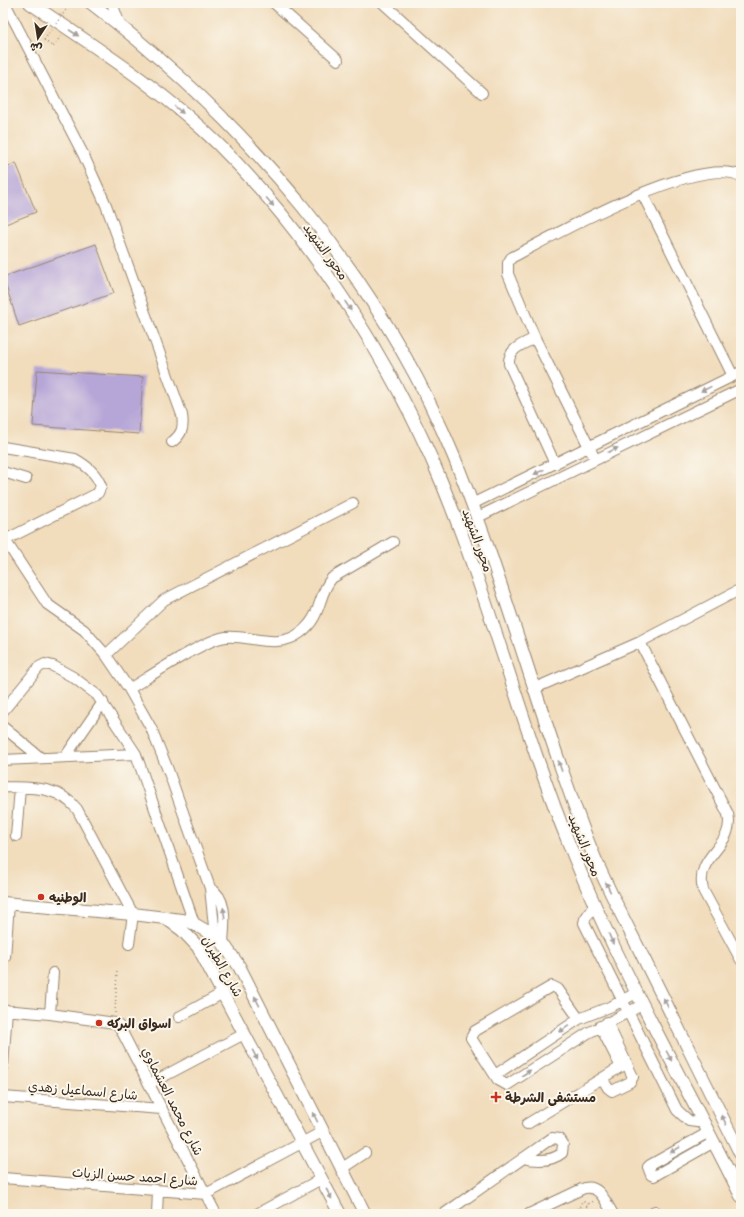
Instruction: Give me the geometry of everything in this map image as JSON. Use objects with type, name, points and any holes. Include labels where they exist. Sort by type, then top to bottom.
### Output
[{"type":"main road","name":"محور الشهيد","points":[[30,3],[138,76],[218,144],[289,224],[369,339],[418,430],[441,482],[470,556],[523,718],[558,816],[595,904],[636,993],[741,1196]]},
{"type":"main road","name":"محور الشهيد","points":[[91,3],[120,25],[197,93],[263,160],[320,228],[349,268],[398,346],[452,453],[478,517],[533,689],[597,865],[741,1155]]},
{"type":"main road","points":[[6,904],[133,914],[166,919]]},
{"type":"main road","name":"شارع الطيران","points":[[166,919],[194,923],[219,939],[239,966],[365,1214]]},
{"type":"main road","name":"شارع الطيران","points":[[166,919],[193,940],[205,958],[340,1214]]},
{"type":"main road","points":[[205,958],[207,945],[219,939]]},
{"type":"street","points":[[4,3],[83,154],[125,253],[182,415],[183,425],[180,435],[172,442]]},
{"type":"street","points":[[112,3],[120,25]]},
{"type":"street","points":[[274,3],[338,60]]},
{"type":"street","points":[[383,3],[482,93]]},
{"type":"street","points":[[595,459],[535,338],[508,274],[508,263],[511,258],[559,232],[642,194],[684,178],[727,171],[741,176]]},
{"type":"street","points":[[472,504],[589,448],[737,374],[642,194]]},
{"type":"street","points":[[535,338],[516,348],[511,353],[509,364],[555,464]]},
{"type":"street","points":[[478,517],[595,459],[741,390]]},
{"type":"street","points":[[675,404],[680,418]]},
{"type":"street","points":[[3,447],[75,459],[93,472],[101,486],[98,493],[4,538],[47,604],[84,630],[106,655],[129,689],[159,745],[210,888],[216,893],[223,908],[219,939]]},
{"type":"street","points":[[3,472],[26,479]]},
{"type":"street","points":[[106,655],[127,637],[153,609],[168,597],[353,503]]},
{"type":"street","points":[[129,689],[214,640],[233,637],[273,642],[294,637],[305,629],[315,616],[326,586],[332,578],[393,542]]},
{"type":"street","points":[[533,689],[640,642],[741,589]]},
{"type":"street","points":[[640,642],[728,814],[729,829],[726,836],[706,863],[701,880],[703,890],[741,960]]},
{"type":"street","points":[[3,711],[39,667],[45,664],[53,666],[86,685],[103,702],[136,754],[194,923]]},
{"type":"street","points":[[65,757],[103,702]]},
{"type":"street","points":[[3,727],[41,758]]},
{"type":"street","points":[[3,760],[136,754]]},
{"type":"street","points":[[3,787],[53,791],[71,801],[77,809],[133,914],[129,944]]},
{"type":"street","points":[[16,836],[20,788]]},
{"type":"street","points":[[5,957],[6,904]]},
{"type":"street","points":[[595,904],[584,923],[680,1114],[709,1132]]},
{"type":"street","points":[[50,1014],[53,973]]},
{"type":"street","points":[[579,1019],[558,989],[552,986],[473,1033],[472,1041],[500,1083],[510,1084],[603,1024],[642,1005]]},
{"type":"street","points":[[179,1017],[223,993]]},
{"type":"street","points":[[495,1076],[579,1019],[623,1001],[636,993]]},
{"type":"street","points":[[3,1066],[5,1010],[50,1014],[115,1023]]},
{"type":"street","name":"شارع محمد العشماوي","points":[[115,1023],[122,1031],[216,1214]]},
{"type":"street","points":[[602,1078],[608,1088],[612,1091],[630,1082],[633,1077],[624,1065],[603,1024]]},
{"type":"street","points":[[149,1084],[244,1034]]},
{"type":"street","points":[[527,1124],[624,1065]]},
{"type":"street","name":"شارع اسماعيل زهدي","points":[[3,1097],[162,1110]]},
{"type":"street","name":"شارع احمد حسن الزيات","points":[[3,1178],[206,1194],[322,1132]]},
{"type":"street","points":[[709,1132],[654,1176],[648,1171],[648,1167],[650,1165],[709,1132]]},
{"type":"street","points":[[341,1169],[366,1153]]},
{"type":"street","points":[[444,1214],[523,1158]]},
{"type":"street","points":[[257,1214],[273,1210],[321,1179]]},
{"type":"street","points":[[529,1214],[582,1189],[590,1187],[598,1190],[610,1213]]},
{"type":"street","points":[[156,1214],[158,1191]]},
{"type":"path","points":[[53,47],[44,40],[71,3]]},
{"type":"path","points":[[115,1023],[117,970]]},
{"type":"path","points":[[566,1214],[579,1208],[582,1201],[588,1204],[585,1210],[579,1208]]},
{"type":"building","points":[[16,163],[36,212],[3,225],[3,168]]},
{"type":"building","points":[[96,244],[114,293],[19,326],[3,277]]},
{"type":"building","points":[[37,370],[143,377],[139,434],[33,426]]},
{"type":"place","name":"الوطنيه","points":[[41,897]]},
{"type":"place","name":"اسواق البركه","points":[[99,1023]]},
{"type":"place","name":"مستشفى الشرطة","points":[[496,1097]]}]
